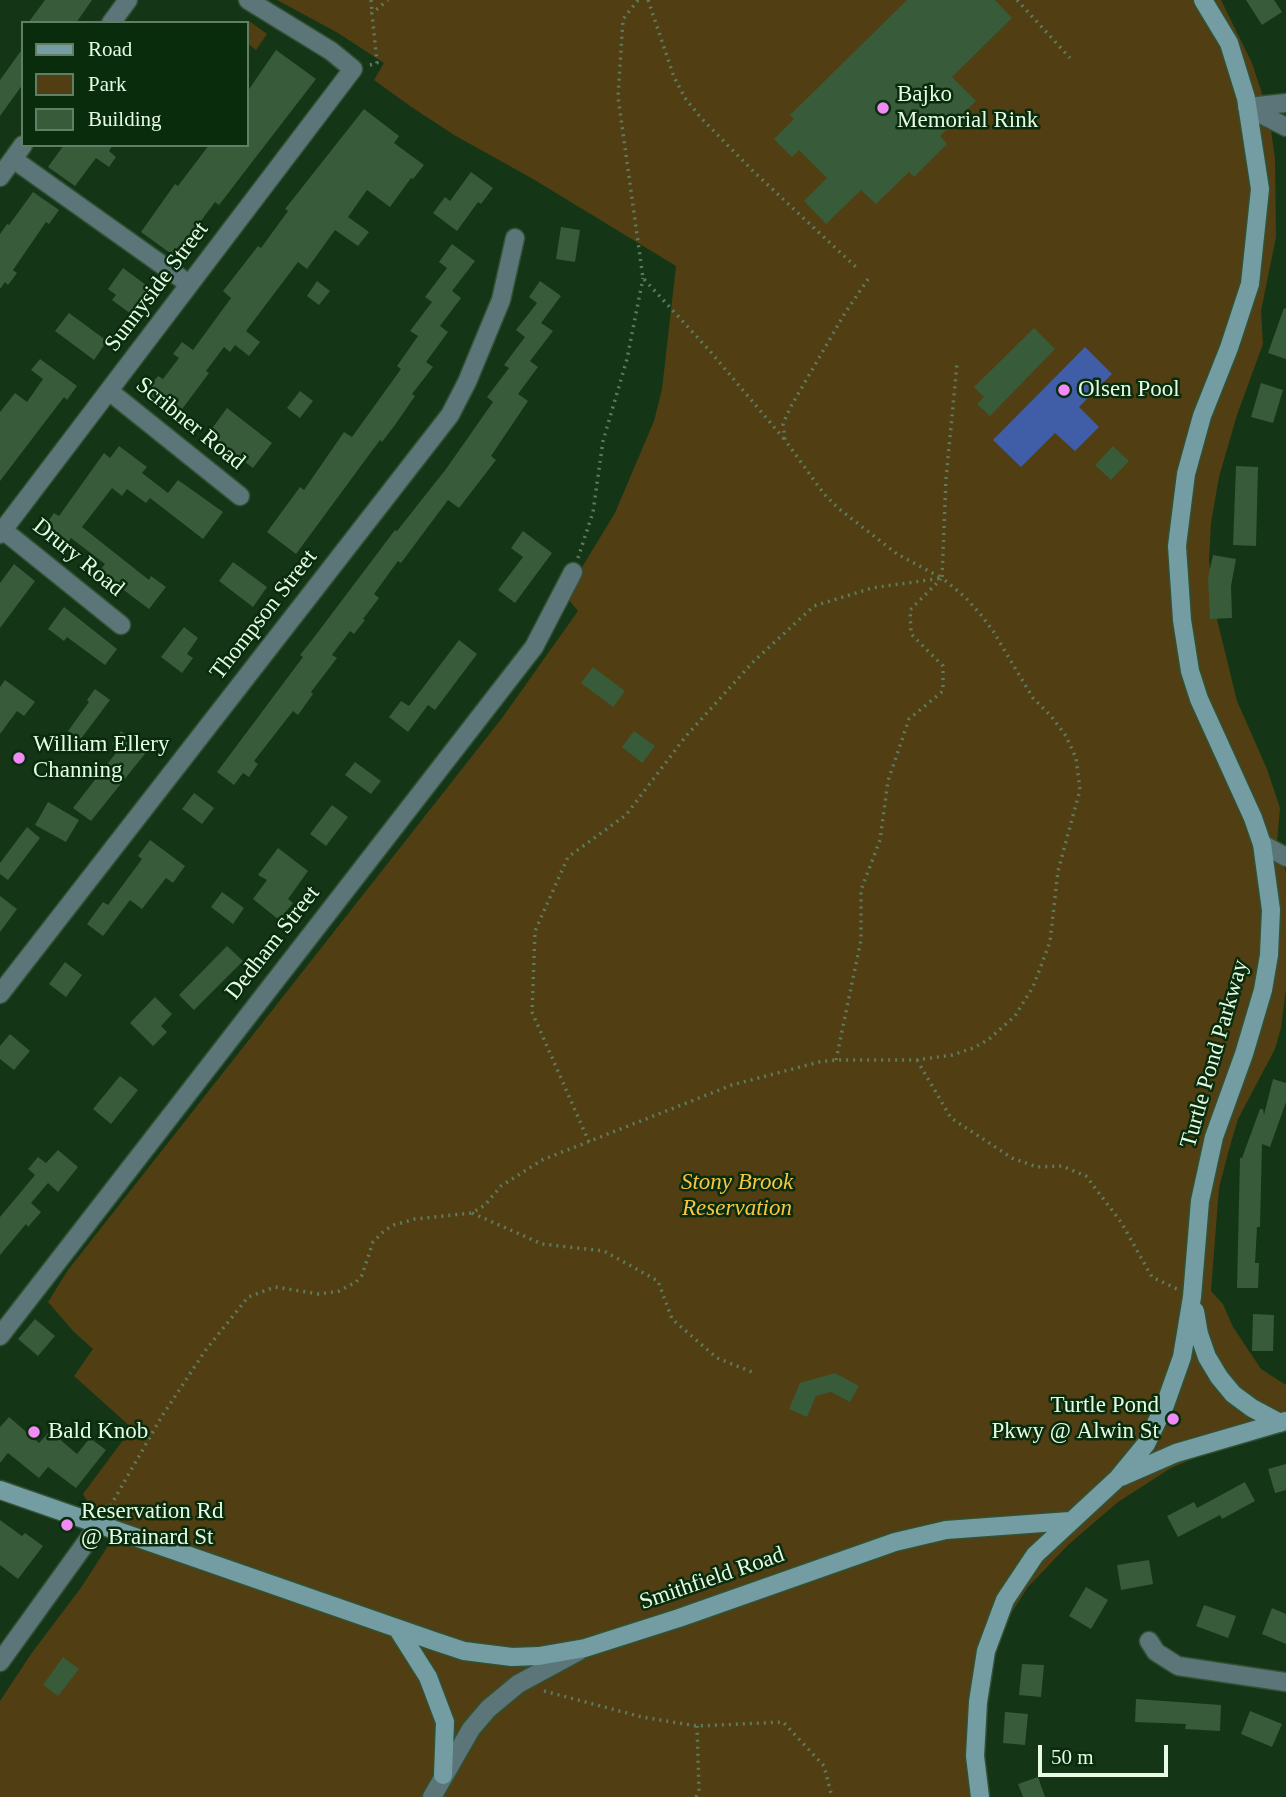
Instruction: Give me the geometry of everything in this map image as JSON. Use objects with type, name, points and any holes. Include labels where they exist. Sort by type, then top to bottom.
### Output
[{"type":"main road","name":"Turtle Pond Parkway","points":[[980,1797],[975,1756],[978,1702],[986,1651],[1005,1600],[1035,1555],[1118,1478],[1146,1444],[1165,1405],[1182,1357],[1192,1297],[1200,1201],[1214,1137],[1247,1044],[1263,990],[1269,955],[1271,910],[1262,844],[1253,818],[1199,699],[1190,671],[1182,620],[1177,546],[1186,474],[1202,416],[1229,348],[1250,284],[1260,189],[1247,107],[1229,43],[1203,0]]},
{"type":"main road","points":[[1192,1297],[1199,1334],[1207,1357],[1219,1377],[1233,1394],[1252,1408],[1283,1422]]},
{"type":"main road","points":[[1118,1478],[1176,1453],[1283,1422]]},
{"type":"main road","points":[[0,1490],[464,1651],[512,1657],[539,1656],[585,1648]]},
{"type":"main road","name":"Smithfield Road","points":[[585,1648],[895,1542],[946,1530],[1070,1521]]},
{"type":"main road","points":[[397,1628],[428,1677],[445,1721],[443,1775]]},
{"type":"street","points":[[112,21],[128,0]]},
{"type":"street","points":[[248,0],[331,51],[353,69]]},
{"type":"street","name":"Sunnyside Street","points":[[2,532],[353,69]]},
{"type":"street","points":[[1247,107],[1286,103]]},
{"type":"street","points":[[1247,107],[1286,127]]},
{"type":"street","points":[[0,177],[18,152],[189,284]]},
{"type":"street","name":"Thompson Street","points":[[0,994],[450,415],[501,300],[515,238]]},
{"type":"street","name":"Scribner Road","points":[[109,391],[240,496]]},
{"type":"street","name":"Drury Road","points":[[2,532],[121,625]]},
{"type":"street","name":"Dedham Street","points":[[0,1336],[534,647],[573,572]]},
{"type":"street","points":[[1262,844],[1286,857]]},
{"type":"street","points":[[0,1662],[98,1526]]},
{"type":"street","points":[[1149,1641],[1156,1652],[1178,1666],[1286,1682]]},
{"type":"street","name":"Smithfield Road","points":[[432,1797],[471,1729],[488,1709],[518,1684],[585,1648]]},
{"type":"path","points":[[353,69],[377,63],[371,0]]},
{"type":"path","points":[[372,13],[388,0]]},
{"type":"path","points":[[573,572],[593,512],[603,441],[628,359],[643,278],[618,97],[623,19],[638,0]]},
{"type":"path","points":[[648,0],[679,90],[701,118],[754,172],[857,268]]},
{"type":"path","points":[[1017,0],[1070,58]]},
{"type":"path","points":[[98,1526],[162,1416],[205,1351],[248,1297],[275,1287],[319,1294],[339,1291],[356,1282],[362,1275],[373,1242],[385,1230],[415,1219],[472,1213],[485,1205],[495,1191],[542,1160],[673,1107],[732,1085],[836,1059],[917,1060],[953,1055],[973,1048],[1002,1029],[1025,1002],[1050,942],[1058,871],[1080,790],[1076,758],[1066,736],[1033,698],[993,631],[965,597],[942,578],[897,554],[838,508],[709,350],[643,278]]},
{"type":"path","points":[[785,440],[783,424],[790,408],[868,279]]},
{"type":"path","points":[[836,1059],[861,940],[861,890],[880,840],[888,781],[908,719],[943,691],[943,666],[911,634],[910,610],[942,578],[957,364]]},
{"type":"path","points":[[590,1142],[532,1012],[535,931],[568,857],[626,815],[686,736],[720,698],[754,661],[814,606],[872,588],[942,578]]},
{"type":"path","points":[[917,1060],[951,1118],[1012,1158],[1037,1167],[1062,1166],[1086,1176],[1121,1222],[1152,1277],[1192,1297]]},
{"type":"path","points":[[472,1213],[542,1244],[604,1251],[658,1281],[672,1320],[717,1358],[752,1372]]},
{"type":"path","points":[[518,1684],[642,1717],[698,1726],[783,1722],[824,1766],[832,1797]]},
{"type":"path","points":[[696,1797],[699,1791],[698,1726]]},
{"type":"green space","name":"Stony Brook Reservation","points":[[277,0],[1221,0],[1252,63],[1269,115],[1275,159],[1276,237],[1261,311],[1263,344],[1237,415],[1219,477],[1211,523],[1209,560],[1215,611],[1237,701],[1267,769],[1280,808],[1277,842],[1286,872],[1286,989],[1281,1028],[1275,1049],[1238,1119],[1219,1188],[1211,1291],[1223,1304],[1233,1327],[1261,1369],[1286,1385],[1286,1428],[1225,1445],[1171,1468],[1118,1502],[1068,1545],[1028,1587],[1001,1629],[985,1672],[979,1797],[0,1797],[0,1701],[110,1543],[83,1494],[132,1428],[74,1376],[93,1349],[48,1302],[68,1270],[502,718],[578,611],[565,595],[615,513],[654,421],[662,389],[676,266],[533,179],[454,135],[410,106],[374,80],[384,63],[338,33]]},
{"type":"green space","points":[[249,21],[267,34],[256,50],[248,44]]},
{"type":"water","points":[[1085,347],[1112,374],[1079,407],[1099,427],[1075,451],[1055,433],[1021,467],[993,440]]},
{"type":"building","points":[[45,0],[92,0],[77,21],[29,21]]},
{"type":"building","name":"Bajko Memorial Rink","points":[[907,0],[995,0],[1012,18],[952,77],[976,101],[940,136],[947,144],[914,177],[909,172],[876,204],[861,190],[826,224],[804,201],[827,178],[799,150],[792,157],[774,139],[794,119],[790,115]]},
{"type":"building","points":[[1246,0],[1274,0],[1282,12],[1262,25]]},
{"type":"building","points":[[276,50],[316,79],[219,205],[215,202],[177,258],[141,232],[175,184],[178,186],[207,147],[248,147],[248,91]]},
{"type":"building","points":[[21,51],[21,87],[0,116],[0,80]]},
{"type":"building","points":[[364,109],[399,136],[394,143],[424,165],[390,207],[367,190],[348,217],[369,232],[358,246],[335,230],[307,269],[298,262],[246,331],[260,342],[249,356],[235,345],[230,352],[224,347],[206,371],[209,373],[177,416],[145,393],[158,376],[163,379],[179,358],[173,354],[182,342],[193,350],[231,298],[223,291],[258,246],[261,248],[288,211],[285,209]]},
{"type":"building","points":[[63,147],[112,147],[109,151],[116,157],[109,167],[96,158],[75,186],[48,167]]},
{"type":"building","points":[[471,172],[493,188],[481,204],[478,202],[457,231],[433,213],[445,197],[450,201]]},
{"type":"building","points":[[33,192],[59,210],[49,224],[46,222],[13,270],[17,273],[8,285],[5,282],[0,289],[0,234]]},
{"type":"building","points":[[561,227],[580,230],[575,262],[556,259]]},
{"type":"building","points":[[452,244],[475,261],[452,291],[461,298],[440,326],[448,332],[426,362],[433,367],[412,394],[415,396],[395,425],[382,442],[380,440],[296,554],[267,532],[300,487],[304,490],[344,432],[352,437],[401,369],[397,366],[418,336],[410,331],[432,302],[425,297],[447,268],[439,262]]},
{"type":"building","points":[[123,268],[150,288],[131,314],[112,300],[116,295],[108,289]]},
{"type":"building","points":[[317,281],[330,291],[319,305],[307,296]]},
{"type":"building","points":[[540,281],[561,296],[541,323],[553,331],[530,361],[538,367],[518,394],[528,401],[491,456],[496,460],[459,508],[448,500],[401,563],[398,561],[374,594],[379,598],[363,619],[365,620],[354,634],[350,631],[332,655],[337,658],[311,692],[313,694],[298,715],[293,711],[254,761],[258,764],[249,777],[243,773],[234,785],[217,772],[303,657],[300,655],[395,530],[397,531],[446,469],[493,402],[487,397],[509,368],[504,365],[525,337],[516,330],[537,303],[529,297]]},
{"type":"building","points":[[1284,308],[1286,309],[1286,359],[1268,353]]},
{"type":"building","points":[[69,313],[107,341],[94,360],[55,331]]},
{"type":"building","points":[[1034,328],[1055,349],[990,416],[977,404],[984,397],[974,387]]},
{"type":"building","points":[[40,359],[77,386],[67,400],[64,397],[0,481],[0,412],[15,393],[27,402],[43,379],[31,370]]},
{"type":"building","points":[[1261,383],[1283,390],[1273,423],[1251,417]]},
{"type":"building","points":[[300,391],[313,401],[300,418],[287,408]]},
{"type":"building","points":[[227,408],[272,443],[253,468],[208,434]]},
{"type":"building","points":[[119,446],[147,467],[142,473],[168,493],[178,480],[223,512],[203,539],[150,498],[146,503],[127,489],[122,496],[112,488],[82,527],[149,580],[151,576],[166,587],[149,609],[109,579],[107,582],[97,574],[105,564],[71,538],[64,547],[42,530],[54,513],[59,516],[104,453],[110,458]]},
{"type":"building","points":[[1113,446],[1129,461],[1111,480],[1095,465]]},
{"type":"building","points":[[1236,466],[1258,467],[1256,546],[1233,545]]},
{"type":"building","points":[[523,531],[552,553],[515,603],[498,590],[523,557],[511,548]]},
{"type":"building","points":[[1213,555],[1236,559],[1231,586],[1232,618],[1210,619],[1208,578]]},
{"type":"building","points":[[233,562],[267,587],[253,607],[219,581]]},
{"type":"building","points":[[14,564],[35,581],[0,628],[0,583]]},
{"type":"building","points":[[64,607],[117,649],[105,665],[67,637],[64,641],[48,629]]},
{"type":"building","points":[[184,627],[198,638],[187,654],[193,658],[182,673],[161,657]]},
{"type":"building","points":[[459,640],[477,654],[435,710],[428,705],[408,732],[389,717],[401,701],[409,706]]},
{"type":"building","points":[[593,667],[625,691],[613,707],[581,683]]},
{"type":"building","points":[[5,680],[35,702],[24,716],[17,711],[0,734],[0,687]]},
{"type":"building","points":[[95,689],[110,700],[80,740],[68,731]]},
{"type":"building","points":[[121,731],[148,750],[91,821],[73,808],[119,749],[112,744]]},
{"type":"building","points":[[634,731],[655,746],[642,763],[622,747]]},
{"type":"building","points":[[355,762],[381,781],[371,794],[345,775]]},
{"type":"building","points":[[194,793],[214,808],[202,824],[182,809]]},
{"type":"building","points":[[48,802],[79,820],[66,842],[35,825]]},
{"type":"building","points":[[332,805],[348,817],[326,846],[310,834]]},
{"type":"building","points":[[27,827],[40,838],[8,880],[0,874],[0,863]]},
{"type":"building","points":[[150,840],[185,866],[173,883],[166,878],[142,909],[130,900],[103,936],[87,924],[103,902],[108,905],[142,859],[138,856]]},
{"type":"building","points":[[278,848],[308,871],[288,899],[293,903],[279,920],[253,899],[267,880],[258,875]]},
{"type":"building","points":[[222,892],[244,908],[233,924],[211,907]]},
{"type":"building","points":[[0,896],[17,909],[0,932]]},
{"type":"building","points":[[227,946],[243,961],[194,1010],[179,995]]},
{"type":"building","points":[[65,962],[82,975],[66,997],[49,984]]},
{"type":"building","points":[[155,997],[172,1014],[161,1026],[167,1032],[153,1046],[130,1023]]},
{"type":"building","points":[[10,1034],[30,1051],[14,1070],[0,1059],[0,1046]]},
{"type":"building","points":[[120,1076],[138,1090],[111,1124],[93,1109]]},
{"type":"building","points":[[1273,1079],[1286,1083],[1286,1102],[1270,1147],[1262,1144],[1260,1227],[1257,1227],[1255,1263],[1259,1263],[1258,1288],[1237,1288],[1240,1158],[1260,1109],[1263,1109],[1264,1115]]},
{"type":"building","points":[[58,1150],[78,1167],[58,1192],[48,1183],[31,1203],[41,1212],[28,1227],[26,1224],[0,1255],[0,1217],[35,1175],[28,1169],[38,1157],[46,1163]]},
{"type":"building","points":[[1253,1314],[1274,1315],[1273,1351],[1252,1351]]},
{"type":"building","points":[[35,1319],[55,1336],[38,1356],[18,1339]]},
{"type":"building","points":[[835,1373],[859,1386],[850,1402],[831,1392],[816,1396],[807,1417],[789,1409],[800,1383]]},
{"type":"building","points":[[9,1417],[39,1443],[50,1431],[77,1454],[90,1438],[106,1450],[76,1488],[48,1467],[39,1478],[8,1453],[0,1463],[0,1427]]},
{"type":"building","points":[[1286,1464],[1286,1490],[1275,1493],[1268,1469]]},
{"type":"building","points":[[1245,1482],[1255,1501],[1222,1519],[1220,1515],[1178,1537],[1167,1516],[1194,1502],[1197,1508]]},
{"type":"building","points":[[0,1520],[22,1536],[25,1533],[43,1546],[18,1579],[0,1565]]},
{"type":"building","points":[[1149,1560],[1153,1584],[1121,1590],[1117,1565]]},
{"type":"building","points":[[1086,1587],[1108,1600],[1091,1629],[1069,1616]]},
{"type":"building","points":[[1204,1605],[1236,1616],[1228,1638],[1196,1626]]},
{"type":"building","points":[[1272,1608],[1286,1614],[1286,1644],[1262,1634]]},
{"type":"building","points":[[63,1657],[79,1669],[58,1696],[43,1685]]},
{"type":"building","points":[[1022,1664],[1044,1665],[1041,1697],[1019,1695]]},
{"type":"building","points":[[1136,1699],[1221,1705],[1220,1731],[1185,1729],[1186,1724],[1135,1722]]},
{"type":"building","points":[[1250,1711],[1282,1724],[1272,1747],[1241,1734]]},
{"type":"building","points":[[1005,1712],[1028,1714],[1025,1745],[1003,1743]]},
{"type":"building","points":[[1038,1777],[1045,1797],[1023,1797],[1018,1784]]},
{"type":"place","name":"Bajko Memorial Rink","points":[[883,108]]},
{"type":"place","name":"Olsen Pool","points":[[1064,390]]},
{"type":"place","name":"William Ellery Channing","points":[[19,758]]},
{"type":"place","name":"Turtle Pond Pkwy @ Alwin St","points":[[1173,1419]]},
{"type":"place","name":"Bald Knob","points":[[34,1432]]},
{"type":"place","name":"Reservation Rd @ Brainard St","points":[[67,1525]]}]
